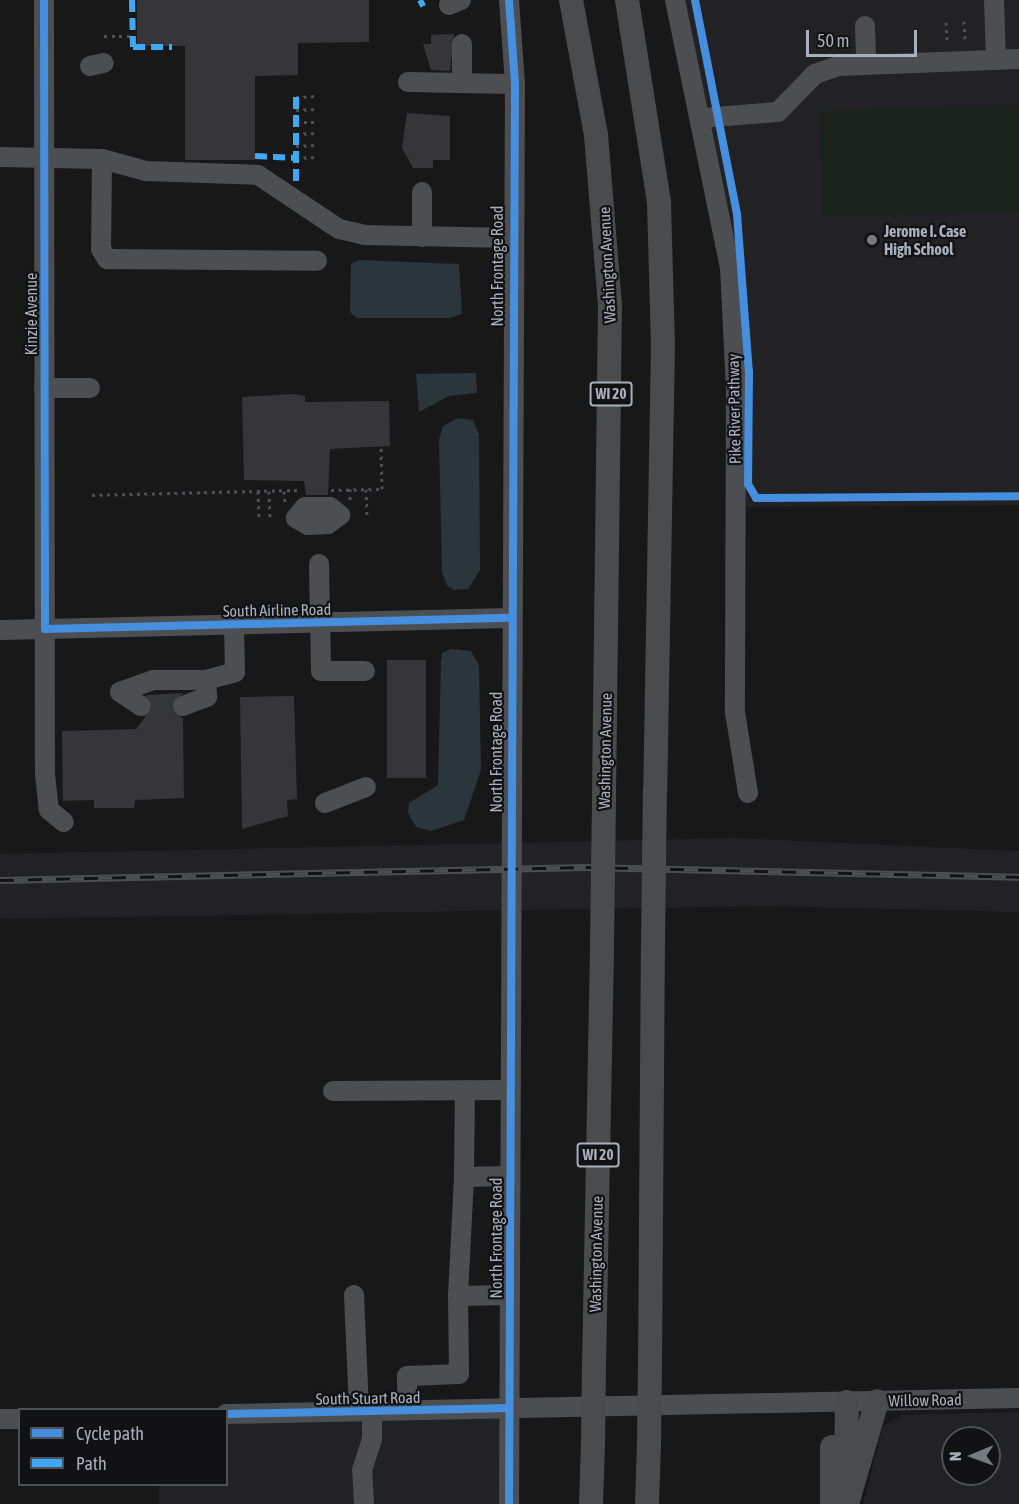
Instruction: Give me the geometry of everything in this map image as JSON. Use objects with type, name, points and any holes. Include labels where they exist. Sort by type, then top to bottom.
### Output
[{"type":"main road","name":"Washington Avenue","points":[[571,0],[597,147],[610,304],[602,944],[591,1504]]},
{"type":"main road","points":[[627,0],[659,215],[663,344],[655,792],[647,1504]]},
{"type":"main road","points":[[846,1504],[877,1401]]},
{"type":"main road","points":[[839,1402],[846,1504]]},
{"type":"main road","points":[[832,1504],[839,1402]]},
{"type":"street","name":"Kinzie Avenue","points":[[44,0],[47,792],[49,810],[64,822]]},
{"type":"street","name":"North Frontage Road","points":[[509,0],[514,84],[510,237],[509,1504]]},
{"type":"street","points":[[675,0],[703,118],[730,267],[736,390],[735,712],[748,793]]},
{"type":"street","points":[[994,0],[996,60]]},
{"type":"street","points":[[865,26],[866,62]]},
{"type":"street","points":[[462,44],[462,83]]},
{"type":"street","points":[[703,118],[778,111],[815,74],[866,62],[1019,59]]},
{"type":"street","points":[[408,82],[514,84]]},
{"type":"street","points":[[0,157],[102,159],[156,172],[258,175],[339,229],[422,237],[510,237]]},
{"type":"street","points":[[102,159],[101,249],[107,259],[317,261]]},
{"type":"street","points":[[422,192],[422,237]]},
{"type":"street","points":[[44,388],[90,388]]},
{"type":"street","points":[[319,564],[321,671],[365,671]]},
{"type":"street","name":"South Airline Road","points":[[0,630],[510,618]]},
{"type":"street","points":[[141,706],[120,692],[153,680],[206,680],[235,672],[234,624]]},
{"type":"street","points":[[183,706],[207,697],[206,680]]},
{"type":"street","points":[[325,803],[366,787]]},
{"type":"street","points":[[407,1410],[407,1376],[459,1374],[458,1296],[464,1177],[465,1090]]},
{"type":"street","points":[[333,1091],[509,1090]]},
{"type":"street","points":[[464,1177],[509,1176]]},
{"type":"street","points":[[354,1295],[365,1411],[372,1439],[362,1470],[364,1504]]},
{"type":"street","points":[[458,1296],[509,1295]]},
{"type":"street","name":"Willow Road","points":[[839,1402],[1019,1398]]},
{"type":"street","name":"South Stuart Road","points":[[228,1414],[839,1402]]},
{"type":"street","points":[[0,1419],[18,1419]]},
{"type":"path","points":[[964,21],[965,42]]},
{"type":"path","points":[[946,22],[947,43]]},
{"type":"path","points":[[104,36],[133,36]]},
{"type":"path","points":[[296,97],[317,96]]},
{"type":"path","points":[[296,110],[316,109]]},
{"type":"path","points":[[296,122],[316,122]]},
{"type":"path","points":[[296,134],[316,133]]},
{"type":"path","points":[[296,146],[316,145]]},
{"type":"path","points":[[296,158],[316,157]]},
{"type":"path","points":[[381,446],[382,489]]},
{"type":"path","points":[[366,489],[367,515]]},
{"type":"path","points":[[258,491],[259,519]]},
{"type":"path","points":[[268,491],[270,518]]},
{"type":"path","points":[[92,495],[222,492]]},
{"type":"shaded area","name":"Jerome I. Case High School","points":[[675,0],[1019,0],[1019,505],[736,507],[730,267]]},
{"type":"shaded area","points":[[1019,106],[1019,211],[822,216],[820,110]]},
{"type":"shaded area","points":[[359,260],[459,264],[462,314],[449,318],[357,318],[350,312],[351,264]]},
{"type":"shaded area","points":[[476,373],[477,393],[449,396],[419,412],[416,374]]},
{"type":"shaded area","points":[[458,418],[473,420],[479,434],[480,570],[468,589],[454,590],[447,586],[442,572],[439,440],[443,426]]},
{"type":"shaded area","points":[[451,649],[471,651],[479,665],[481,770],[464,820],[431,831],[416,827],[408,813],[409,803],[438,785],[441,661],[442,653]]},
{"type":"shaded area","points":[[735,838],[1019,851],[1019,912],[767,906],[0,919],[0,854]]},
{"type":"shaded area","points":[[509,1408],[509,1504],[159,1504],[159,1486],[228,1486],[228,1414]]},
{"type":"shaded area","points":[[1019,1412],[1019,1504],[863,1504],[883,1426],[902,1415]]},
{"type":"building","points":[[137,0],[369,0],[369,42],[298,43],[298,75],[255,76],[255,160],[185,160],[185,46],[137,46]]},
{"type":"building","points":[[454,34],[450,71],[431,70],[423,44],[431,44],[431,35]]},
{"type":"building","points":[[407,113],[450,116],[450,160],[433,160],[433,168],[413,168],[402,148]]},
{"type":"building","points":[[292,394],[305,396],[305,402],[389,401],[390,446],[330,449],[328,495],[306,495],[304,481],[244,480],[242,397]]},
{"type":"building","points":[[387,660],[426,660],[426,778],[387,778]]},
{"type":"building","points":[[183,693],[171,705],[175,715],[183,718],[184,798],[135,800],[134,808],[94,808],[94,800],[63,801],[62,731],[136,729],[153,707],[146,695]]},
{"type":"building","points":[[294,696],[297,799],[287,800],[288,816],[242,829],[240,697]]},
{"type":"tunnel","points":[[141,706],[183,706]]},
{"type":"railway","points":[[0,880],[586,867],[1019,877]]},
{"type":"marked path","points":[[132,0],[133,47],[172,47]]},
{"type":"marked path","points":[[420,0],[423,6]]},
{"type":"marked path","points":[[296,97],[296,183]]},
{"type":"marked path","points":[[255,156],[296,158]]},
{"type":"cycle path","points":[[44,0],[45,629],[510,618]]},
{"type":"cycle path","points":[[509,0],[515,84],[509,1504]]},
{"type":"cycle path","name":"Pike River Pathway","points":[[695,0],[737,214],[749,372],[748,484],[756,498],[1019,496]]},
{"type":"cycle path","points":[[228,1414],[509,1408]]},
{"type":"place","name":"Jerome I. Case High School","points":[[872,240]]}]
